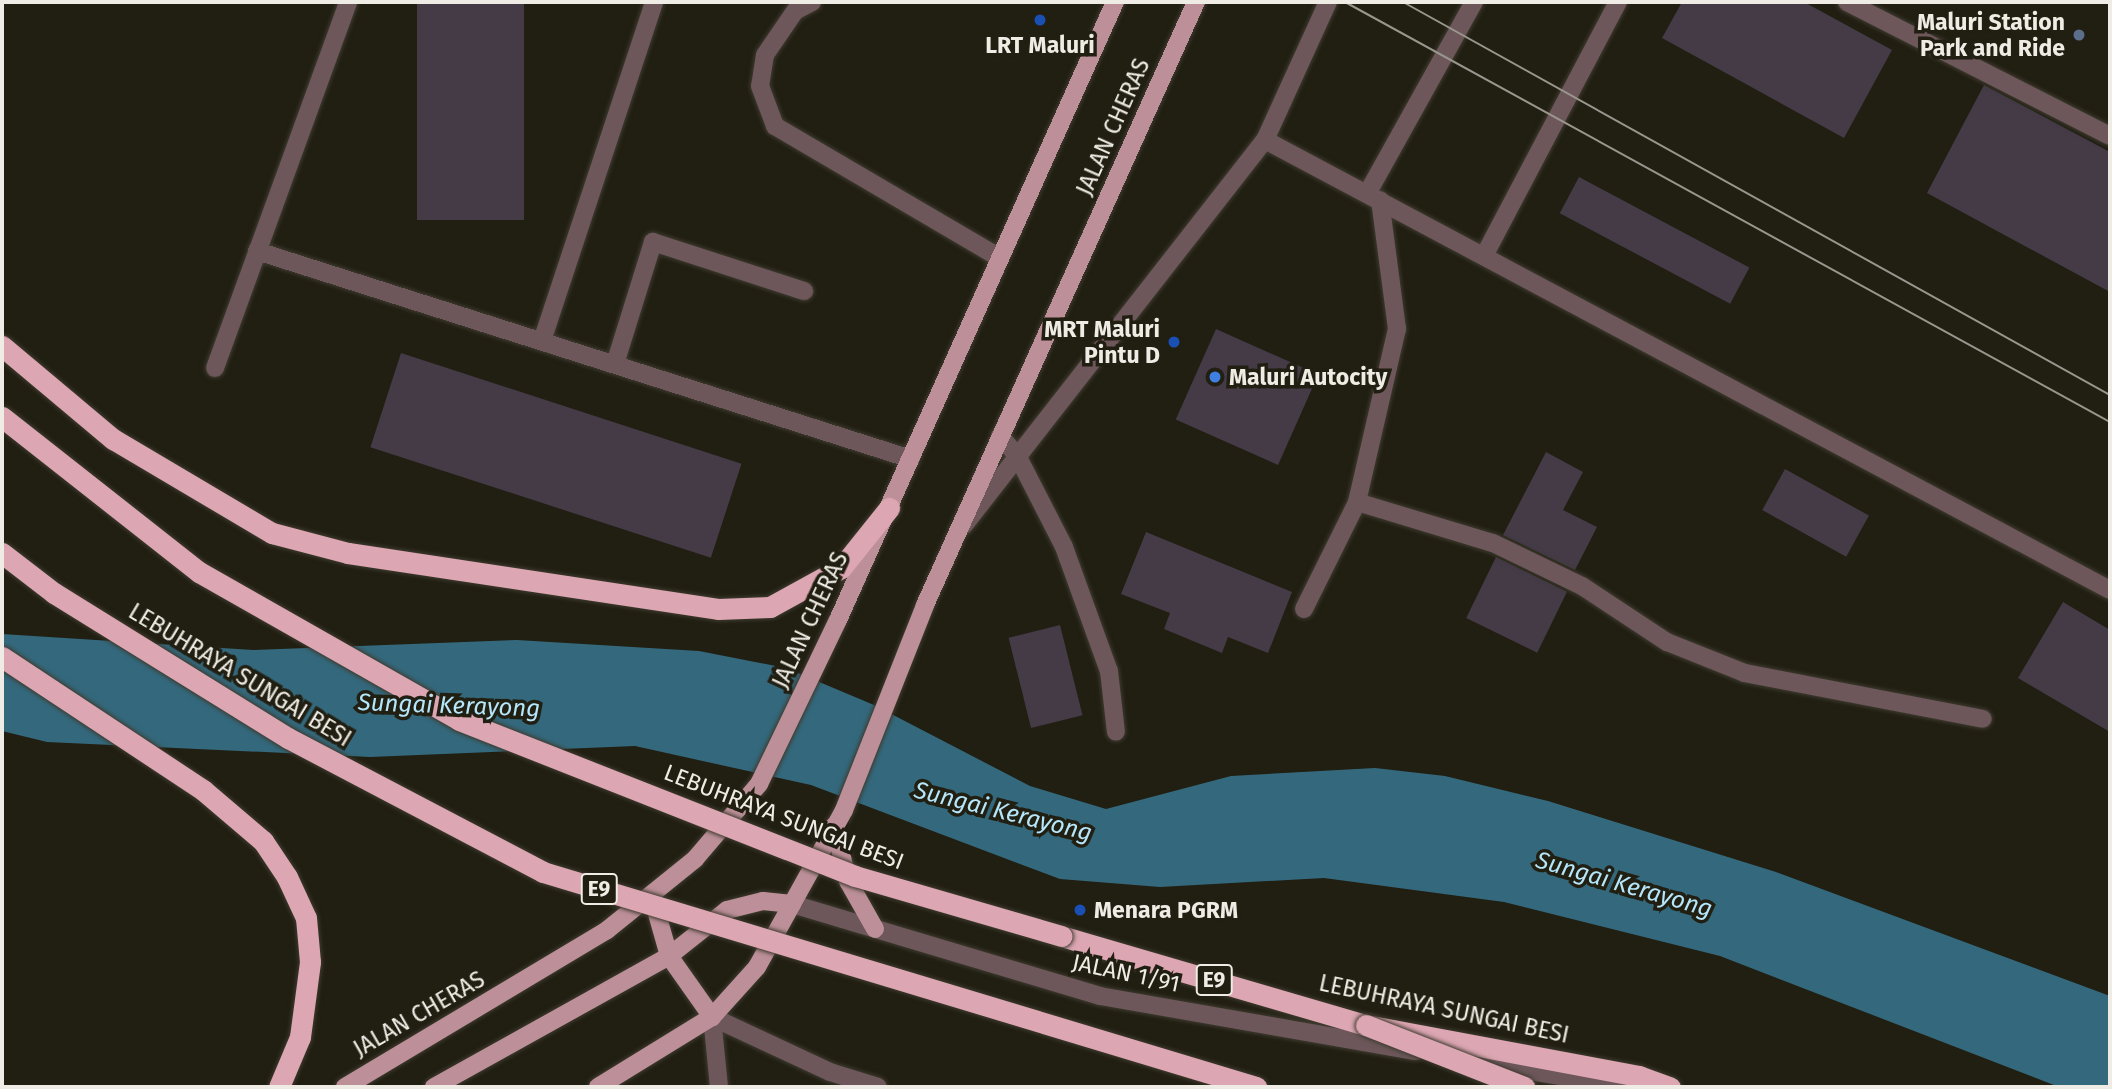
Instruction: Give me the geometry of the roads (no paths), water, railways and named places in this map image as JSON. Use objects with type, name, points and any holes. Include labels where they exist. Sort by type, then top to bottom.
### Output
[{"type":"highway","points":[[2,346],[113,439],[272,533],[348,553],[718,609],[769,607],[841,568],[888,508]]},
{"type":"highway","name":"LEBUHRAYA SUNGAI BESI","points":[[2,417],[199,572],[459,720],[855,876],[1366,1024],[1639,1076],[1670,1087]]},
{"type":"highway","name":"LEBUHRAYA SUNGAI BESI","points":[[2,553],[54,593],[288,738],[543,872],[1256,1087]]},
{"type":"highway","points":[[2,657],[203,790],[263,841],[306,918],[310,962],[300,1037],[279,1087]]},
{"type":"highway","name":"E9","points":[[1366,1024],[1524,1087]]},
{"type":"main road","name":"JALAN CHERAS","points":[[345,1087],[574,954],[652,896],[695,859],[759,784],[838,620],[1115,2]]},
{"type":"main road","name":"JALAN CHERAS","points":[[598,1087],[712,1017],[757,967],[844,810],[895,676],[955,537],[1196,2]]},
{"type":"main road","points":[[834,826],[848,881],[875,929]]},
{"type":"main road","points":[[652,896],[669,956],[712,1017]]},
{"type":"main road","points":[[434,1087],[669,956],[727,910],[763,901],[792,904]]},
{"type":"street","points":[[215,368],[348,2]]},
{"type":"street","points":[[542,341],[654,2]]},
{"type":"street","points":[[812,2],[795,11],[765,55],[760,86],[775,125],[1000,258]]},
{"type":"street","points":[[955,537],[1265,140],[1328,2]]},
{"type":"street","points":[[1304,609],[1357,502],[1397,329],[1374,197],[1474,2]]},
{"type":"street","points":[[1483,256],[1618,2]]},
{"type":"street","points":[[1847,2],[2110,136]]},
{"type":"street","points":[[1265,140],[2110,590]]},
{"type":"street","points":[[615,365],[653,242],[804,291]]},
{"type":"street","points":[[257,251],[911,459]]},
{"type":"street","points":[[1000,436],[1018,457],[1064,547],[1109,671],[1116,732]]},
{"type":"street","points":[[1357,502],[1493,542],[1582,586],[1667,642],[1745,673],[1983,719]]},
{"type":"street","name":"JALAN 1/91","points":[[792,904],[1100,996],[1623,1087]]},
{"type":"street","points":[[712,1017],[719,1087]]},
{"type":"street","points":[[712,1017],[830,1072],[878,1087]]},
{"type":"water","name":"Sungai Kerayong","points":[[2,634],[253,650],[517,640],[699,651],[786,668],[874,705],[1030,786],[1106,809],[1231,776],[1375,768],[1445,776],[1548,801],[1776,872],[2110,996],[2110,1087],[2059,1087],[1720,956],[1504,902],[1324,878],[1160,887],[1060,879],[811,785],[635,746],[370,757],[47,742],[2,731]]},
{"type":"tram line","points":[[1345,2],[2110,422]]},
{"type":"tram line","points":[[1403,2],[2110,395]]},
{"type":"place","name":"LRT Maluri","points":[[1040,20]]},
{"type":"place","name":"Maluri Station Park and Ride","points":[[2079,35]]},
{"type":"place","name":"MRT Maluri Pintu D","points":[[1174,342]]},
{"type":"place","name":"Maluri Autocity","points":[[1215,377]]},
{"type":"place","name":"Menara PGRM","points":[[1080,910]]}]
